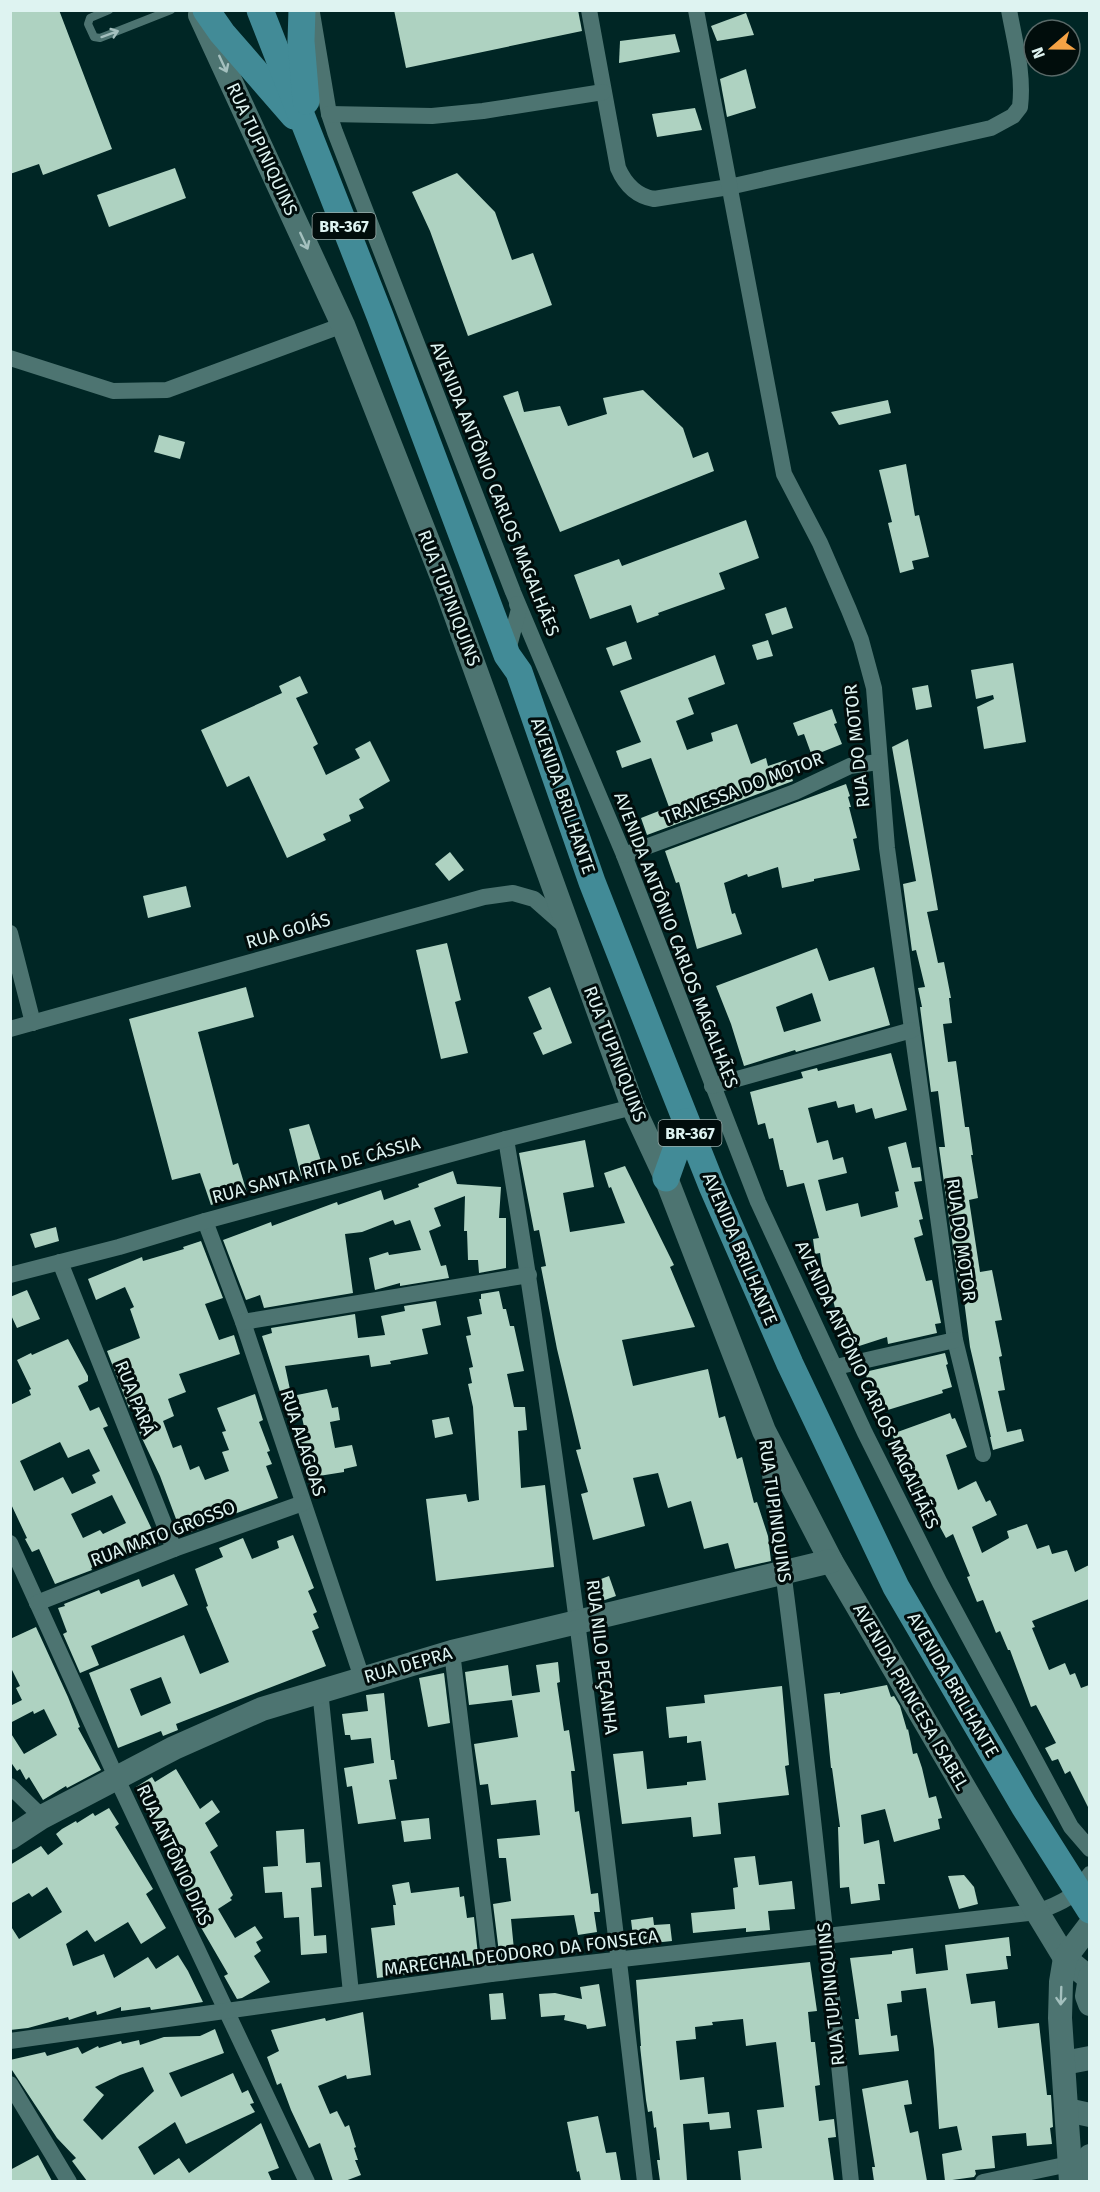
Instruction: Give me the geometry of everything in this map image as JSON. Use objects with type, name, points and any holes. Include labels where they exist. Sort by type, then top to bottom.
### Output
[{"type":"main road","points":[[207,10],[222,33],[250,62],[310,135]]},
{"type":"main road","name":"BR-367","points":[[260,10],[310,135]]},
{"type":"main road","points":[[302,10],[301,41],[310,135]]},
{"type":"main road","name":"AVENIDA BRILHANTE","points":[[310,135],[507,655],[519,672],[592,882],[735,1241],[790,1364],[896,1587],[952,1686],[1085,1892]]},
{"type":"main road","points":[[666,1178],[686,1122]]},
{"type":"street","name":"RUA TUPINIQUINS","points":[[198,10],[343,326],[442,578],[633,1107],[666,1178],[764,1431],[784,1573],[851,2181]]},
{"type":"street","name":"AVENIDA ANTÔNIO CARLOS MAGALHÃES","points":[[311,10],[328,114],[513,592],[624,855],[758,1202],[865,1432],[951,1604],[1071,1827],[1089,1849]]},
{"type":"street","points":[[589,10],[618,168],[632,189],[646,198],[654,199],[729,187],[991,128],[1005,121],[1020,107],[1022,92],[1022,77],[1009,10]]},
{"type":"street","name":"RUA DO MOTOR","points":[[696,10],[784,474],[820,543],[861,640],[874,688],[878,762],[887,848],[955,1340],[983,1454]]},
{"type":"street","points":[[328,114],[432,117],[603,92]]},
{"type":"street","points":[[10,358],[113,391],[166,390],[343,326]]},
{"type":"street","points":[[507,655],[519,609],[513,592]]},
{"type":"street","name":"TRAVESSA DO MOTOR","points":[[624,855],[795,792],[850,766],[878,762]]},
{"type":"street","name":"RUA GOIÁS","points":[[10,1029],[484,897],[513,893],[534,899],[567,928]]},
{"type":"street","points":[[10,933],[33,1023]]},
{"type":"street","points":[[712,1086],[912,1030]]},
{"type":"street","name":"RUA SANTA RITA DE CÁSSIA","points":[[10,1275],[119,1247],[205,1221],[506,1139],[633,1107]]},
{"type":"street","name":"RUA NILO PEÇANHA","points":[[506,1139],[529,1275],[578,1621],[645,2181]]},
{"type":"street","name":"RUA ALAGOAS","points":[[205,1221],[243,1322],[362,1678]]},
{"type":"street","name":"RUA PARÁ","points":[[60,1262],[174,1549]]},
{"type":"street","points":[[243,1322],[529,1275]]},
{"type":"street","points":[[836,1367],[955,1340]]},
{"type":"street","name":"AVENIDA PRINCESA ISABEL","points":[[764,1431],[831,1561],[1036,1912],[1065,1958],[1089,1978],[1087,1996],[1089,2004]]},
{"type":"street","name":"RUA MATO GROSSO","points":[[37,1604],[174,1549],[303,1503]]},
{"type":"street","name":"RUA ANTÔNIO DIAS","points":[[10,1543],[117,1779],[307,2181]]},
{"type":"street","name":"RUA DEPRA","points":[[10,1838],[42,1817],[174,1748],[262,1709],[452,1652],[831,1561]]},
{"type":"street","points":[[452,1652],[491,1974]]},
{"type":"street","points":[[320,1690],[351,1993]]},
{"type":"street","points":[[10,1786],[42,1817]]},
{"type":"street","name":"MARECHAL DEODORO DA FONSECA","points":[[10,2041],[491,1974],[826,1938],[1036,1912],[1085,1892]]},
{"type":"street","points":[[983,2181],[1082,2168],[1078,2112],[1064,2063],[1060,2018],[1061,1982],[1065,1958],[1089,1925]]},
{"type":"street","points":[[1064,2063],[1089,2058]]},
{"type":"street","points":[[10,2084],[69,2181]]},
{"type":"lane","points":[[109,10],[90,18],[88,24],[94,37],[100,38],[171,10]]},
{"type":"building","points":[[10,10],[59,10],[112,149],[43,175],[39,164],[10,174]]},
{"type":"building","points":[[394,10],[578,10],[582,31],[406,68]]},
{"type":"building","points":[[746,13],[754,35],[717,41],[711,26]]},
{"type":"building","points":[[675,34],[680,52],[619,63],[620,41]]},
{"type":"building","points":[[746,69],[756,108],[727,117],[720,79]]},
{"type":"building","points":[[695,108],[702,130],[657,137],[652,114]]},
{"type":"building","points":[[175,168],[186,198],[109,227],[97,195]]},
{"type":"building","points":[[457,173],[495,212],[512,260],[533,253],[552,305],[468,336],[430,231],[412,192]]},
{"type":"building","points":[[643,390],[683,428],[693,458],[708,452],[714,471],[560,532],[503,396],[518,391],[524,412],[560,406],[568,426],[607,414],[603,398]]},
{"type":"building","points":[[888,400],[891,413],[839,425],[831,412]]},
{"type":"building","points":[[159,435],[185,442],[180,459],[154,452]]},
{"type":"building","points":[[906,464],[915,516],[919,515],[929,557],[912,561],[914,569],[900,573],[888,523],[892,522],[879,470]]},
{"type":"building","points":[[746,520],[759,558],[719,573],[725,589],[637,623],[631,605],[590,619],[574,575],[619,559],[622,566]]},
{"type":"building","points":[[786,607],[793,628],[772,635],[765,614]]},
{"type":"building","points":[[768,640],[773,656],[757,660],[752,645]]},
{"type":"building","points":[[626,641],[632,659],[613,666],[606,648]]},
{"type":"building","points":[[715,655],[725,684],[688,698],[694,714],[676,721],[687,750],[713,741],[711,733],[737,724],[751,764],[766,758],[768,766],[786,760],[793,781],[647,835],[641,818],[669,807],[651,758],[622,768],[616,751],[641,742],[620,691]]},
{"type":"building","points":[[1013,663],[1026,742],[984,749],[977,707],[994,699],[993,695],[976,699],[971,670]]},
{"type":"building","points":[[300,676],[308,693],[296,698],[318,744],[313,747],[326,775],[360,758],[355,749],[370,741],[390,781],[359,799],[364,808],[349,815],[351,821],[323,834],[326,840],[287,858],[249,776],[227,787],[201,730],[282,693],[279,686]]},
{"type":"building","points":[[928,685],[932,707],[916,710],[912,688]]},
{"type":"building","points":[[832,709],[837,723],[834,724],[842,744],[812,756],[804,734],[798,736],[793,723]]},
{"type":"building","points":[[908,739],[938,910],[927,912],[938,963],[944,962],[951,998],[949,998],[952,1023],[943,1024],[948,1062],[956,1061],[965,1127],[969,1127],[973,1155],[971,1155],[978,1198],[969,1200],[980,1272],[992,1270],[1002,1320],[995,1321],[1002,1356],[999,1357],[1005,1390],[998,1391],[1007,1432],[1021,1429],[1024,1441],[993,1450],[970,1347],[964,1300],[962,1300],[957,1276],[939,1147],[945,1147],[938,1091],[931,1092],[920,1007],[922,1007],[918,988],[925,987],[916,950],[912,951],[903,884],[916,881],[892,747]]},
{"type":"building","points":[[846,784],[857,838],[853,839],[860,870],[782,888],[778,867],[748,877],[747,874],[724,883],[732,914],[735,913],[742,934],[697,949],[679,882],[676,883],[665,851]]},
{"type":"building","points":[[450,852],[464,870],[449,881],[435,864]]},
{"type":"building","points":[[186,886],[191,907],[148,918],[143,896]]},
{"type":"building","points":[[447,943],[461,1000],[455,1002],[468,1053],[441,1059],[416,950]]},
{"type":"building","points":[[817,948],[829,981],[874,967],[890,1025],[744,1066],[716,986]],"holes":[[[812,993],[821,1021],[784,1032],[776,1007]]]},
{"type":"building","points":[[246,987],[254,1017],[198,1032],[233,1165],[238,1163],[247,1193],[211,1205],[200,1173],[172,1180],[129,1019]]},
{"type":"building","points":[[550,987],[572,1043],[543,1055],[533,1033],[542,1029],[528,997]]},
{"type":"building","points":[[891,1053],[907,1110],[875,1119],[872,1108],[856,1113],[854,1104],[838,1108],[836,1101],[808,1108],[817,1143],[828,1140],[833,1160],[843,1157],[847,1173],[818,1180],[826,1211],[858,1203],[861,1217],[898,1207],[895,1192],[899,1191],[888,1147],[906,1142],[912,1168],[920,1167],[922,1181],[914,1182],[923,1219],[919,1220],[923,1235],[914,1238],[926,1281],[932,1280],[941,1323],[935,1324],[937,1333],[888,1344],[887,1337],[853,1348],[838,1307],[835,1308],[826,1272],[823,1273],[820,1253],[815,1254],[813,1239],[819,1238],[804,1183],[787,1187],[783,1170],[780,1170],[773,1138],[769,1139],[765,1123],[758,1125],[750,1092],[803,1078],[801,1072],[817,1068],[818,1071]]},
{"type":"building","points":[[309,1124],[324,1170],[301,1176],[289,1129]]},
{"type":"building","points":[[585,1140],[594,1187],[563,1193],[570,1232],[625,1223],[604,1173],[625,1166],[674,1265],[670,1267],[695,1327],[622,1340],[633,1386],[708,1369],[719,1418],[725,1416],[737,1459],[742,1457],[754,1503],[757,1502],[768,1536],[771,1561],[735,1569],[728,1543],[704,1549],[691,1501],[668,1508],[658,1473],[633,1478],[645,1526],[593,1540],[581,1494],[588,1492],[576,1450],[581,1449],[557,1349],[541,1267],[546,1266],[539,1230],[534,1231],[519,1153]]},
{"type":"building","points":[[453,1171],[457,1184],[501,1187],[499,1218],[506,1218],[506,1268],[479,1273],[478,1260],[468,1260],[467,1231],[464,1231],[465,1196],[434,1208],[441,1226],[429,1231],[441,1266],[446,1265],[449,1278],[400,1286],[400,1283],[375,1290],[369,1258],[388,1252],[389,1255],[421,1250],[410,1220],[395,1225],[393,1220],[362,1232],[345,1234],[353,1293],[264,1308],[260,1295],[246,1300],[223,1240],[271,1222],[272,1226],[337,1202],[338,1205],[381,1190],[384,1200]]},
{"type":"building","points":[[56,1227],[59,1241],[35,1248],[30,1234]]},
{"type":"building","points":[[201,1241],[223,1298],[205,1304],[219,1340],[234,1335],[240,1354],[179,1374],[186,1392],[168,1399],[174,1416],[163,1421],[173,1448],[181,1445],[190,1470],[199,1466],[205,1480],[229,1471],[222,1452],[229,1450],[222,1432],[226,1431],[217,1408],[255,1394],[263,1420],[259,1422],[270,1451],[267,1452],[272,1464],[266,1466],[278,1498],[198,1525],[199,1529],[182,1535],[160,1476],[139,1432],[150,1428],[141,1403],[129,1408],[107,1351],[140,1338],[130,1309],[134,1307],[125,1287],[96,1300],[88,1279],[142,1257],[143,1261],[184,1249],[183,1247]]},
{"type":"building","points":[[27,1290],[40,1319],[17,1328],[10,1313],[10,1297]]},
{"type":"building","points":[[499,1291],[510,1326],[514,1326],[524,1371],[507,1374],[514,1407],[525,1407],[527,1430],[518,1431],[521,1488],[545,1485],[554,1567],[436,1581],[426,1499],[466,1494],[468,1502],[479,1500],[473,1407],[468,1384],[472,1383],[469,1368],[473,1367],[466,1336],[471,1335],[467,1317],[482,1314],[479,1299],[481,1299],[481,1294]]},
{"type":"building","points":[[436,1301],[441,1325],[422,1329],[428,1354],[371,1367],[369,1355],[285,1366],[292,1399],[283,1401],[262,1336],[272,1333],[271,1328],[355,1314],[358,1338],[385,1335],[381,1316],[405,1311],[404,1306]]},
{"type":"building","points":[[68,1339],[88,1376],[88,1381],[78,1386],[90,1411],[99,1407],[108,1426],[103,1428],[159,1544],[136,1553],[135,1550],[116,1559],[115,1556],[91,1568],[92,1570],[55,1584],[39,1549],[32,1552],[10,1502],[10,1405],[31,1395],[29,1390],[31,1389],[17,1360],[31,1353],[32,1355]],"holes":[[[60,1442],[68,1458],[89,1449],[100,1471],[92,1475],[96,1483],[72,1494],[63,1477],[34,1491],[20,1461]],[[112,1495],[126,1523],[103,1534],[100,1530],[83,1538],[71,1514]]]},
{"type":"building","points":[[945,1353],[952,1387],[942,1390],[943,1393],[878,1413],[865,1372]]},
{"type":"building","points":[[327,1389],[332,1408],[338,1407],[340,1420],[330,1422],[335,1448],[352,1445],[357,1466],[344,1469],[344,1472],[306,1478],[295,1433],[305,1431],[297,1395]]},
{"type":"building","points":[[950,1413],[952,1419],[955,1418],[967,1447],[946,1455],[958,1490],[976,1481],[986,1502],[990,1500],[997,1515],[972,1527],[982,1553],[1009,1538],[1007,1531],[1027,1524],[1037,1549],[1049,1545],[1052,1554],[1067,1550],[1075,1572],[1089,1565],[1089,1599],[1032,1621],[1035,1627],[1032,1628],[1049,1670],[1065,1663],[1070,1675],[1075,1673],[1081,1688],[1089,1685],[1089,1809],[1070,1771],[1065,1774],[1058,1759],[1052,1761],[1045,1748],[1056,1743],[1036,1705],[1031,1707],[1010,1650],[1000,1631],[996,1633],[983,1600],[977,1602],[967,1577],[970,1576],[953,1534],[946,1538],[920,1490],[916,1492],[892,1434]]},
{"type":"building","points":[[449,1417],[453,1434],[435,1438],[432,1420]]},
{"type":"building","points":[[293,1535],[314,1588],[308,1591],[317,1612],[313,1614],[319,1628],[312,1631],[326,1666],[176,1724],[178,1730],[163,1736],[161,1731],[118,1748],[89,1673],[184,1635],[200,1674],[229,1662],[206,1607],[208,1606],[195,1569],[223,1557],[219,1548],[243,1538],[252,1559],[279,1548],[277,1541]],"holes":[[[161,1677],[171,1703],[141,1716],[130,1689]]]},
{"type":"building","points":[[174,1574],[188,1605],[91,1646],[99,1665],[80,1673],[63,1634],[67,1632],[58,1608],[99,1590],[101,1594],[139,1579],[142,1587]]},
{"type":"building","points":[[609,1576],[616,1596],[599,1602],[593,1582]]},
{"type":"building","points":[[36,1627],[68,1697],[80,1727],[78,1728],[101,1770],[67,1788],[66,1786],[43,1800],[29,1777],[26,1780],[20,1769],[17,1771],[10,1761],[10,1732],[24,1754],[57,1735],[44,1709],[34,1714],[33,1711],[10,1723],[10,1706],[22,1700],[16,1688],[20,1686],[10,1666],[10,1639]]},
{"type":"building","points":[[558,1662],[560,1682],[557,1683],[564,1731],[569,1730],[575,1771],[571,1771],[575,1812],[579,1811],[591,1894],[598,1893],[600,1912],[594,1912],[597,1932],[578,1935],[574,1915],[511,1919],[515,1960],[500,1961],[493,1904],[511,1901],[506,1858],[499,1858],[497,1839],[540,1835],[536,1800],[491,1805],[488,1784],[480,1785],[474,1744],[518,1737],[512,1700],[469,1705],[465,1672],[508,1665],[512,1696],[540,1692],[536,1665]]},
{"type":"building","points":[[444,1673],[450,1723],[428,1727],[419,1678]]},
{"type":"building","points":[[887,1685],[891,1697],[894,1696],[900,1706],[913,1754],[917,1753],[922,1768],[929,1798],[936,1796],[942,1818],[938,1819],[940,1829],[894,1842],[885,1809],[861,1815],[864,1844],[879,1840],[885,1884],[878,1884],[880,1900],[851,1904],[849,1887],[840,1888],[838,1827],[840,1827],[831,1768],[824,1694],[840,1692],[840,1694]]},
{"type":"building","points":[[782,1686],[789,1765],[785,1766],[789,1795],[718,1803],[721,1834],[693,1837],[691,1817],[622,1824],[613,1754],[643,1751],[647,1789],[687,1785],[687,1782],[706,1780],[701,1741],[687,1743],[687,1736],[669,1738],[666,1707],[705,1703],[704,1695]]},
{"type":"building","points":[[384,1693],[391,1760],[394,1760],[397,1779],[389,1780],[396,1819],[358,1824],[352,1786],[347,1787],[344,1768],[374,1763],[371,1738],[351,1740],[350,1735],[345,1735],[342,1714],[368,1711],[366,1695]]},
{"type":"building","points":[[176,1769],[200,1809],[212,1800],[220,1812],[205,1823],[218,1846],[210,1852],[233,1895],[230,1898],[232,1900],[218,1909],[235,1938],[255,1926],[263,1938],[256,1942],[261,1951],[254,1956],[270,1982],[242,1998],[237,1999],[224,1976],[228,1974],[199,1924],[202,1922],[179,1878],[181,1877],[152,1814],[136,1787],[152,1777],[155,1782]]},
{"type":"building","points":[[109,1808],[119,1824],[115,1827],[153,1889],[146,1894],[166,1928],[141,1944],[128,1922],[95,1942],[87,1930],[66,1944],[73,1966],[104,1954],[114,1978],[148,1957],[156,1969],[178,1955],[203,2002],[151,2010],[150,2007],[121,2011],[121,2007],[97,2015],[96,2011],[69,2020],[68,2017],[28,2028],[10,2030],[10,1925],[19,1939],[62,1912],[47,1887],[32,1897],[29,1893],[10,1904],[10,1865],[41,1846],[48,1855],[63,1844],[56,1834],[62,1829],[93,1813],[95,1816]]},
{"type":"building","points":[[429,1818],[431,1839],[404,1842],[401,1821]]},
{"type":"building","points":[[304,1829],[306,1863],[320,1862],[322,1887],[311,1888],[314,1936],[326,1935],[327,1953],[301,1955],[299,1917],[284,1918],[282,1892],[265,1893],[263,1867],[278,1866],[276,1831]]},
{"type":"building","points":[[755,1856],[759,1885],[792,1881],[795,1909],[768,1911],[770,1930],[746,1932],[746,1928],[693,1933],[691,1913],[735,1909],[733,1888],[738,1887],[734,1858]]},
{"type":"building","points":[[964,1875],[974,1887],[978,1904],[959,1909],[948,1876]]},
{"type":"building","points":[[409,1882],[411,1893],[459,1887],[460,1897],[464,1896],[467,1918],[474,1917],[479,1965],[377,1978],[371,1928],[395,1925],[393,1905],[396,1905],[392,1885]]},
{"type":"building","points":[[653,1917],[654,1925],[670,1924],[672,1941],[634,1945],[631,1920]]},
{"type":"building","points":[[1009,1937],[1011,1956],[1006,1956],[1008,1969],[966,1974],[971,2004],[995,2001],[998,2028],[1039,2023],[1047,2095],[1051,2095],[1052,2144],[1027,2146],[1026,2133],[992,2136],[995,2168],[975,2170],[974,2177],[945,2181],[942,2154],[962,2150],[957,2126],[939,2129],[934,2049],[926,1988],[901,1991],[902,2002],[887,2004],[891,2036],[897,2035],[899,2051],[859,2055],[855,2019],[859,2019],[850,1958],[892,1954],[892,1951],[913,1948],[916,1974],[948,1970],[945,1945]]},
{"type":"building","points":[[810,1962],[817,2011],[808,2012],[811,2042],[815,2042],[820,2085],[815,2086],[819,2121],[834,2119],[836,2137],[828,2138],[834,2181],[741,2181],[738,2151],[762,2148],[757,2110],[784,2107],[776,2042],[746,2046],[743,2019],[712,2022],[713,2025],[695,2027],[696,2039],[676,2041],[680,2080],[704,2077],[708,2114],[729,2112],[731,2128],[710,2130],[709,2122],[683,2124],[687,2181],[660,2181],[656,2127],[654,2128],[652,2111],[648,2112],[646,2100],[636,1980]]},
{"type":"building","points":[[599,1984],[606,2026],[587,2029],[586,2025],[564,2020],[565,2015],[541,2017],[539,1994],[555,1993],[582,1999],[580,1987]]},
{"type":"building","points":[[503,1993],[506,2019],[491,2020],[489,1994]]},
{"type":"building","points":[[363,2012],[371,2075],[347,2079],[346,2075],[318,2086],[330,2114],[337,2111],[345,2127],[349,2125],[356,2147],[354,2148],[358,2160],[355,2160],[361,2175],[345,2181],[333,2181],[320,2143],[309,2148],[281,2083],[277,2085],[267,2057],[279,2051],[271,2030]]},
{"type":"building","points":[[215,2029],[224,2053],[169,2073],[181,2097],[233,2073],[242,2093],[248,2090],[254,2103],[250,2104],[255,2112],[186,2144],[175,2122],[138,2147],[154,2175],[179,2158],[189,2173],[261,2123],[279,2168],[268,2172],[272,2181],[87,2181],[72,2161],[76,2158],[57,2138],[10,2067],[10,2060],[45,2052],[47,2056],[78,2047],[82,2054],[98,2046],[99,2048],[121,2041],[122,2044],[139,2040],[140,2045],[164,2037],[200,2036]],"holes":[[[143,2067],[154,2091],[102,2140],[83,2120],[104,2095],[95,2087],[120,2075]]]},
{"type":"building","points":[[908,2080],[912,2104],[904,2105],[910,2133],[918,2131],[927,2181],[874,2181],[872,2167],[875,2167],[862,2089]]},
{"type":"building","points":[[598,2116],[606,2153],[616,2152],[621,2181],[581,2181],[579,2171],[577,2172],[567,2122]]},
{"type":"building","points":[[38,2155],[52,2181],[10,2181],[10,2170]]}]
